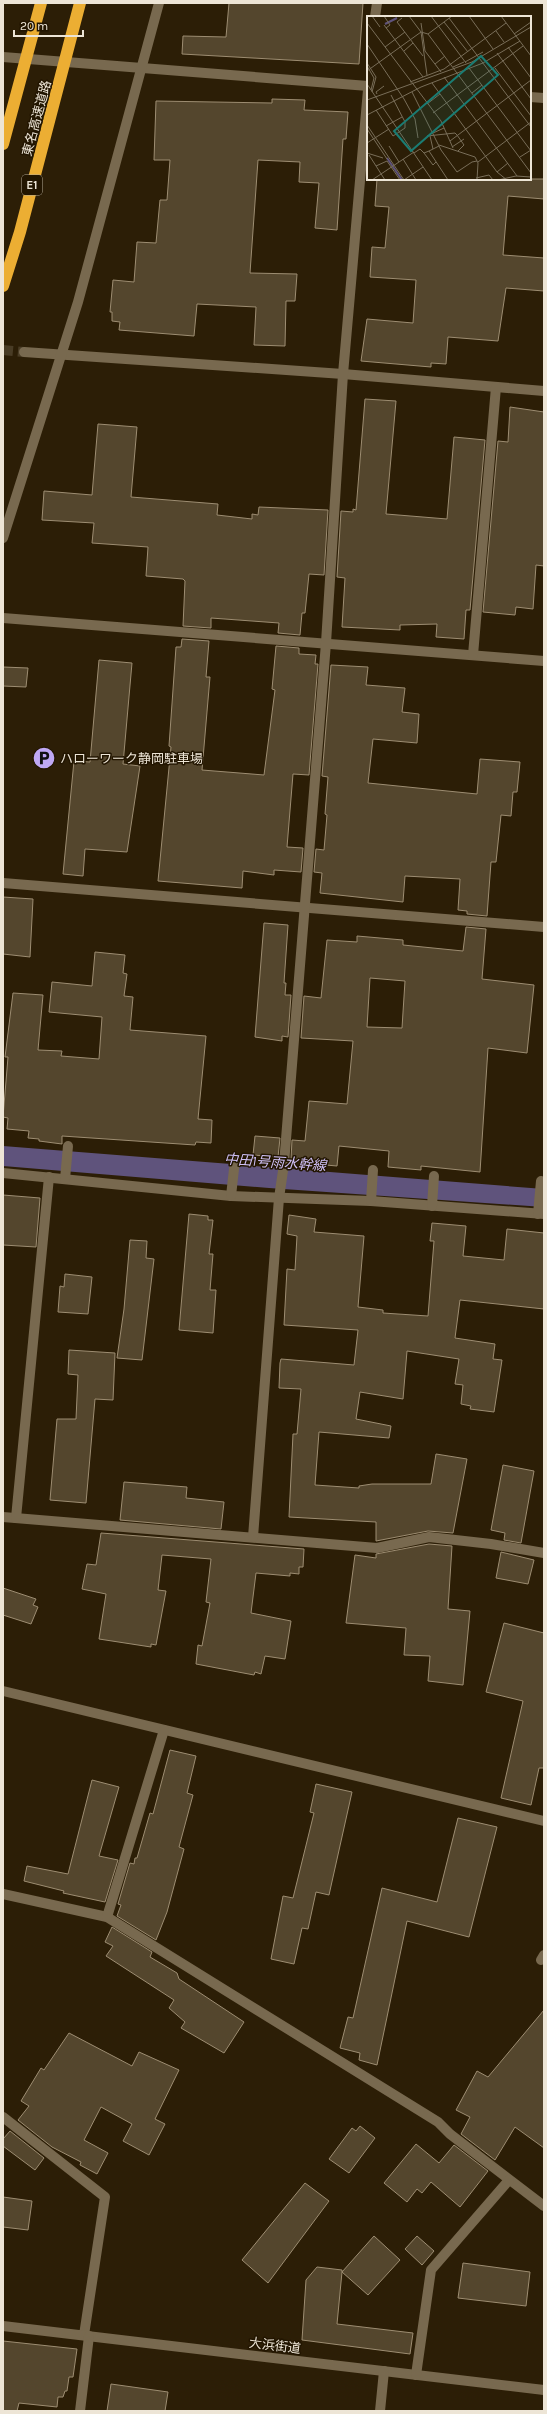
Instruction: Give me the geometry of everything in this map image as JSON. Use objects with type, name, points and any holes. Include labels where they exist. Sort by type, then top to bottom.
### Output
[{"type":"highway","name":"東名高速道路","points":[[3,144],[41,3]]},
{"type":"highway","name":"東名高速道路","points":[[3,286],[20,232],[80,3]]},
{"type":"street","points":[[3,538],[78,302],[143,67],[159,3]]},
{"type":"street","points":[[375,16],[377,3]]},
{"type":"street","points":[[3,57],[367,86]]},
{"type":"street","points":[[531,97],[544,98]]},
{"type":"street","points":[[253,1537],[279,1198],[284,1164],[303,909],[326,643],[343,374],[367,101]]},
{"type":"street","points":[[24,352],[61,353],[343,374],[544,391]]},
{"type":"street","points":[[473,655],[496,387]]},
{"type":"street","points":[[3,618],[544,661]]},
{"type":"street","points":[[3,883],[303,909],[544,927]]},
{"type":"street","points":[[65,1179],[68,1146]]},
{"type":"street","points":[[231,1196],[234,1181],[235,1160]]},
{"type":"street","points":[[372,1196],[373,1170]]},
{"type":"street","points":[[3,1173],[231,1196],[279,1198],[372,1196],[432,1201],[541,1214],[539,1203],[541,1181]]},
{"type":"street","points":[[432,1201],[434,1176]]},
{"type":"street","points":[[16,1518],[49,1177]]},
{"type":"street","points":[[3,1517],[377,1548],[429,1537],[491,1544],[544,1553]]},
{"type":"street","points":[[3,1691],[544,1821]]},
{"type":"street","points":[[107,1917],[164,1730]]},
{"type":"street","points":[[3,1894],[107,1917],[438,2122],[450,2134],[544,2206]]},
{"type":"street","points":[[3,2116],[105,2197],[87,2336],[80,2411]]},
{"type":"street","points":[[416,2375],[431,2270],[509,2180]]},
{"type":"street","name":"大浜街道","points":[[3,2326],[544,2390]]},
{"type":"street","points":[[380,2411],[384,2371]]},
{"type":"shaded area","points":[[3,1146],[544,1189],[544,1207],[269,1188],[3,1166]]},
{"type":"building","points":[[229,3],[363,3],[359,64],[182,54],[183,36],[226,37]]},
{"type":"building","points":[[272,99],[305,100],[304,110],[348,112],[346,139],[343,139],[337,230],[315,228],[319,183],[299,182],[300,162],[258,160],[250,273],[297,274],[295,301],[286,301],[285,346],[254,345],[256,307],[197,304],[194,336],[119,330],[120,322],[112,321],[112,312],[110,312],[113,280],[134,282],[137,242],[156,243],[160,200],[167,200],[170,160],[154,160],[156,101],[272,103]]},
{"type":"building","points":[[544,179],[544,199],[508,196],[503,255],[544,258],[544,291],[506,288],[498,341],[448,337],[446,364],[431,363],[431,367],[361,361],[367,319],[413,323],[416,280],[370,277],[372,247],[385,248],[389,207],[375,206],[377,180]]},
{"type":"building","points":[[365,399],[396,401],[386,514],[447,519],[454,437],[485,440],[470,610],[466,610],[464,639],[436,637],[437,624],[400,625],[400,630],[342,627],[345,578],[337,577],[341,511],[353,512],[353,509],[356,510]]},
{"type":"building","points":[[510,407],[544,412],[544,566],[536,565],[533,609],[516,607],[515,615],[483,612],[498,441],[508,442]]},
{"type":"building","points":[[98,424],[137,427],[131,497],[218,504],[217,515],[252,519],[252,514],[258,515],[259,507],[328,510],[324,575],[309,574],[305,613],[302,613],[300,635],[278,633],[279,623],[211,618],[211,628],[183,626],[185,581],[183,579],[146,576],[148,547],[92,543],[94,523],[42,520],[44,491],[92,495]]},
{"type":"building","points":[[182,639],[209,641],[206,677],[210,677],[202,770],[264,775],[275,690],[272,689],[276,646],[299,648],[299,654],[316,655],[315,664],[318,664],[309,775],[293,774],[287,847],[303,848],[301,872],[274,870],[274,875],[243,871],[242,888],[158,881],[171,747],[169,746],[176,647],[181,647]]},
{"type":"building","points":[[99,660],[132,663],[123,764],[140,766],[127,852],[85,849],[83,876],[63,874],[74,761],[90,762]]},
{"type":"building","points":[[331,665],[368,667],[366,685],[405,688],[402,712],[419,714],[417,743],[373,739],[368,783],[477,794],[480,759],[520,762],[517,792],[513,792],[511,816],[501,815],[496,862],[491,862],[487,916],[467,914],[467,911],[458,910],[460,879],[405,876],[403,902],[320,893],[322,873],[314,872],[316,849],[324,850],[327,815],[325,814],[328,777],[322,776]]},
{"type":"building","points":[[3,667],[28,668],[26,687],[3,686]]},
{"type":"building","points":[[3,897],[33,899],[30,957],[3,954]]},
{"type":"building","points":[[264,923],[288,925],[284,983],[286,983],[285,995],[291,995],[288,1037],[282,1036],[282,1041],[255,1037]]},
{"type":"building","points":[[466,927],[486,929],[482,979],[534,985],[527,1053],[488,1048],[480,1172],[421,1166],[421,1170],[388,1167],[389,1151],[339,1146],[337,1166],[303,1163],[304,1160],[291,1159],[292,1140],[305,1141],[309,1101],[347,1104],[353,1041],[301,1038],[304,996],[321,998],[327,940],[357,942],[357,936],[403,940],[403,945],[463,951]],"holes":[[[370,978],[405,981],[402,1028],[367,1027]]]},
{"type":"building","points":[[95,952],[125,955],[123,973],[127,974],[124,996],[133,997],[130,1030],[206,1036],[198,1119],[212,1120],[211,1143],[196,1142],[195,1145],[62,1136],[62,1144],[28,1138],[29,1131],[7,1129],[8,1118],[3,1117],[8,1057],[5,1057],[13,993],[43,995],[38,1050],[62,1051],[61,1056],[99,1059],[102,1017],[49,1012],[52,982],[92,986]]},
{"type":"building","points":[[255,1136],[280,1138],[278,1157],[253,1155]]},
{"type":"building","points":[[3,1195],[40,1198],[36,1247],[3,1245]]},
{"type":"building","points":[[189,1214],[208,1216],[208,1220],[213,1220],[209,1254],[213,1254],[210,1290],[216,1290],[213,1333],[179,1330]]},
{"type":"building","points":[[289,1215],[316,1219],[314,1232],[364,1236],[358,1307],[383,1310],[383,1313],[428,1316],[434,1241],[430,1241],[432,1223],[466,1226],[463,1256],[504,1260],[507,1229],[544,1233],[544,1309],[460,1300],[455,1338],[495,1344],[493,1359],[502,1360],[494,1412],[470,1409],[471,1406],[461,1404],[463,1385],[455,1384],[459,1359],[407,1351],[403,1399],[360,1392],[356,1419],[391,1426],[389,1438],[319,1432],[315,1485],[359,1488],[359,1486],[372,1484],[431,1484],[436,1454],[467,1459],[453,1533],[428,1531],[376,1541],[376,1522],[289,1517],[293,1434],[297,1434],[301,1389],[279,1388],[281,1359],[354,1365],[358,1330],[284,1325],[287,1269],[295,1270],[297,1236],[287,1234]]},
{"type":"building","points":[[130,1240],[147,1241],[146,1258],[154,1259],[142,1360],[117,1358],[124,1309]]},
{"type":"building","points":[[65,1274],[92,1277],[88,1314],[58,1312],[60,1286],[64,1287]]},
{"type":"building","points":[[69,1350],[115,1353],[113,1400],[95,1399],[86,1503],[50,1500],[57,1419],[76,1419],[78,1375],[68,1374]]},
{"type":"building","points":[[503,1465],[534,1471],[521,1543],[504,1540],[505,1533],[491,1530]]},
{"type":"building","points":[[124,1482],[187,1487],[186,1498],[224,1502],[221,1529],[120,1520]]},
{"type":"building","points":[[101,1533],[304,1549],[303,1567],[299,1567],[299,1574],[290,1573],[290,1576],[256,1573],[251,1613],[291,1621],[285,1659],[265,1656],[261,1674],[255,1672],[254,1675],[196,1664],[198,1645],[202,1646],[210,1603],[206,1602],[211,1559],[162,1555],[158,1590],[166,1591],[156,1645],[151,1644],[151,1647],[99,1639],[106,1594],[82,1589],[87,1564],[96,1565]]},
{"type":"building","points":[[429,1544],[452,1546],[448,1609],[470,1611],[463,1685],[428,1681],[430,1656],[404,1655],[406,1628],[346,1623],[355,1555],[376,1558],[376,1554]]},
{"type":"building","points":[[501,1552],[534,1560],[528,1584],[496,1578]]},
{"type":"building","points":[[3,1588],[36,1599],[33,1605],[38,1607],[31,1624],[3,1615]]},
{"type":"building","points":[[504,1623],[544,1633],[544,1768],[539,1768],[531,1805],[501,1798],[523,1701],[486,1692]]},
{"type":"building","points":[[170,1750],[196,1756],[187,1793],[193,1795],[179,1847],[184,1849],[167,1912],[156,1940],[117,1916],[121,1905],[118,1904],[130,1863],[134,1864],[135,1858],[137,1858],[150,1813],[153,1814]]},
{"type":"building","points":[[92,1780],[119,1787],[99,1856],[118,1860],[105,1902],[63,1893],[64,1891],[24,1881],[27,1866],[68,1874]]},
{"type":"building","points":[[316,1784],[352,1792],[329,1895],[316,1892],[308,1929],[302,1928],[294,1964],[271,1959],[283,1896],[293,1898],[314,1813],[310,1812]]},
{"type":"building","points":[[458,1818],[497,1827],[469,1937],[407,1921],[377,2065],[359,2060],[360,2053],[340,2048],[348,2017],[353,2018],[382,1888],[437,1902]]},
{"type":"building","points":[[112,1927],[152,1952],[150,1957],[177,1973],[179,1979],[244,2022],[224,2053],[181,2028],[185,2022],[169,2008],[174,2000],[106,1956],[113,1946],[105,1942]]},
{"type":"building","points":[[544,2010],[544,2148],[515,2127],[495,2160],[461,2134],[470,2117],[456,2110],[477,2071],[488,2077]]},
{"type":"building","points":[[69,2033],[132,2066],[139,2052],[179,2070],[155,2119],[165,2124],[149,2155],[123,2141],[132,2124],[101,2107],[84,2140],[108,2153],[97,2174],[80,2165],[81,2162],[52,2147],[18,2120],[29,2106],[21,2101],[41,2068],[44,2070]]},
{"type":"building","points":[[360,2126],[375,2138],[349,2173],[329,2159],[352,2128],[356,2131]]},
{"type":"building","points":[[10,2131],[44,2158],[35,2170],[3,2146],[3,2139]]},
{"type":"building","points":[[416,2144],[439,2163],[454,2145],[488,2171],[460,2207],[431,2182],[422,2193],[417,2189],[407,2202],[384,2183]]},
{"type":"building","points":[[305,2183],[329,2201],[268,2283],[242,2260]]},
{"type":"building","points":[[3,2197],[32,2201],[28,2230],[3,2227]]},
{"type":"building","points":[[374,2236],[400,2260],[368,2295],[342,2272]]},
{"type":"building","points":[[417,2236],[434,2251],[422,2265],[405,2249]]},
{"type":"building","points":[[463,2263],[530,2272],[526,2306],[458,2298]]},
{"type":"building","points":[[317,2267],[342,2270],[337,2324],[413,2333],[410,2354],[302,2340],[306,2280]]},
{"type":"building","points":[[3,2341],[77,2349],[73,2377],[69,2377],[67,2391],[65,2391],[63,2397],[58,2397],[57,2407],[19,2403],[17,2411],[3,2411]]},
{"type":"building","points":[[111,2384],[168,2392],[165,2411],[107,2411]]},
{"type":"tunnel","points":[[3,350],[24,352]]},
{"type":"place","name":"ハローワーク静岡駐車場","points":[[44,758]]},
{"type":"water label","name":"中田1号雨水幹線","points":[[275,1162]]}]
